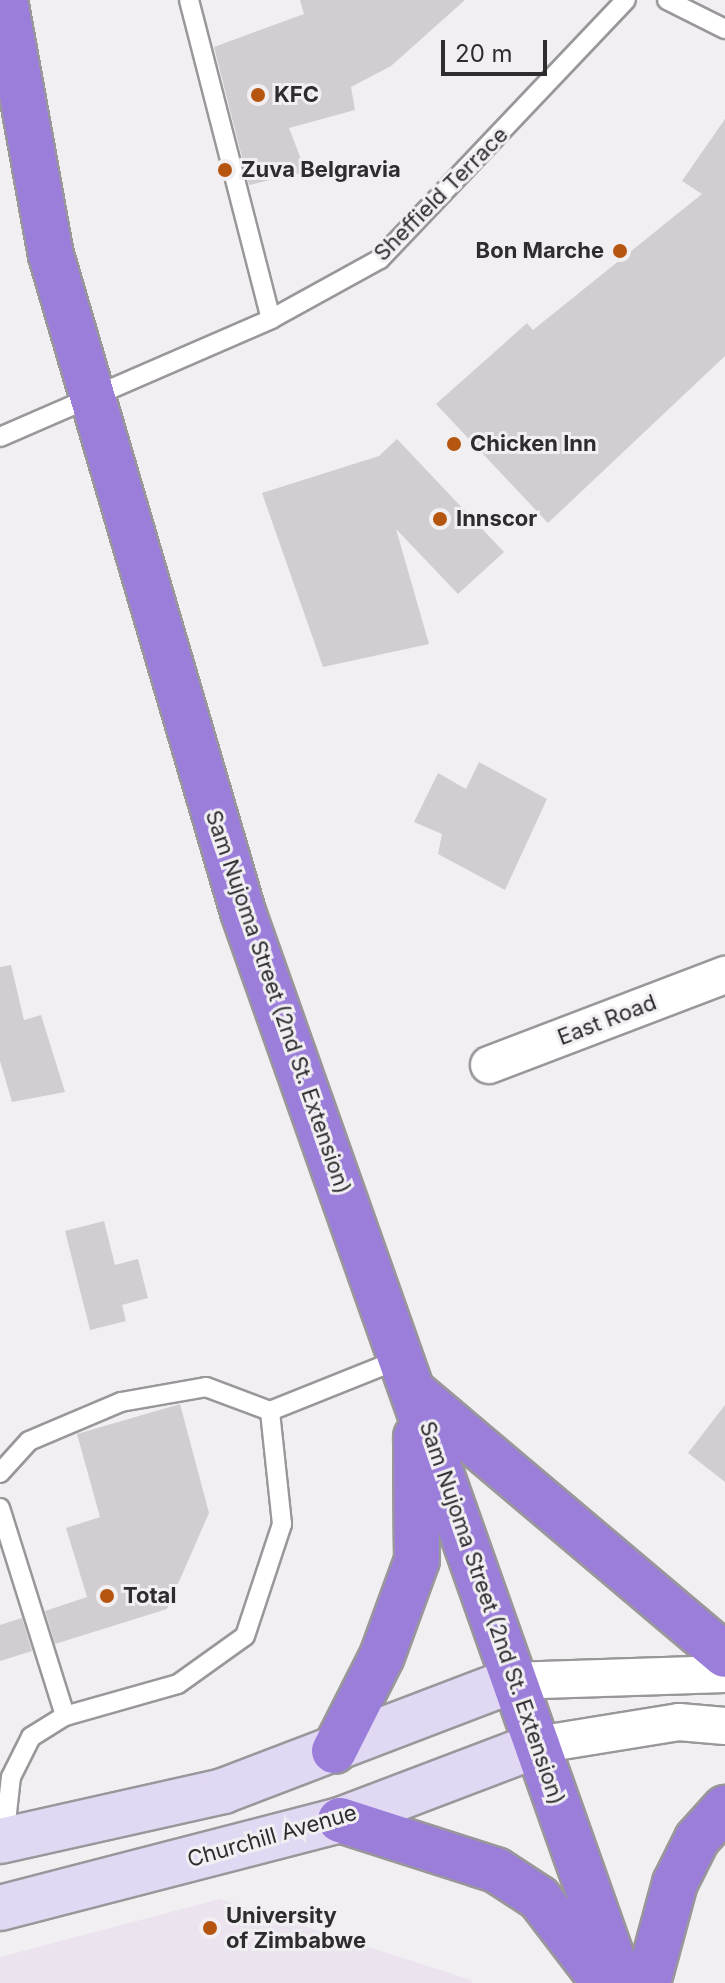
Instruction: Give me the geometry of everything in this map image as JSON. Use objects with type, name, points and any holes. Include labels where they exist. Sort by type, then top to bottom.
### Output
[{"type":"highway","name":"Sam Nujoma Street (2nd St. Extension)","points":[[5,1],[51,255],[90,402],[243,912],[408,1376],[511,1681],[537,1745],[621,1983]]},
{"type":"highway","points":[[408,1376],[725,1655]]},
{"type":"highway","points":[[334,1751],[382,1656],[417,1560],[408,1376]]},
{"type":"highway","points":[[648,1983],[675,1883],[697,1839],[725,1808]]},
{"type":"highway","points":[[340,1820],[496,1870],[539,1898],[604,1983]]},
{"type":"main road","points":[[2,1841],[223,1791],[511,1681]]},
{"type":"main road","name":"Churchill Avenue","points":[[0,1908],[340,1820],[537,1745]]},
{"type":"street","name":"East Road","points":[[489,1065],[725,975]]},
{"type":"street","points":[[511,1681],[725,1674]]},
{"type":"street","points":[[537,1745],[679,1722],[725,1726]]},
{"type":"lane","points":[[189,0],[271,319]]},
{"type":"lane","name":"Sheffield Terrace","points":[[0,437],[90,402],[271,319],[380,259],[626,0]]},
{"type":"lane","points":[[667,0],[725,29]]},
{"type":"lane","points":[[0,1473],[29,1441],[121,1402],[206,1387],[270,1411],[408,1376]]},
{"type":"lane","points":[[2,1841],[18,1756],[65,1716],[178,1684],[245,1636],[282,1524],[270,1411]]},
{"type":"lane","points":[[0,1508],[65,1716]]},
{"type":"shaded area","name":"University of Zimbabwe","points":[[220,1899],[471,1980],[472,1983],[0,1983],[0,1957]]},
{"type":"building","name":"KFC","points":[[300,0],[465,0],[391,66],[351,87],[355,110],[289,128],[306,172],[249,185],[214,47],[304,14]]},
{"type":"building","points":[[725,119],[725,356],[548,523],[436,404],[527,323],[533,330],[702,194],[682,181]]},
{"type":"building","points":[[397,439],[504,552],[458,594],[396,529],[429,644],[323,667],[262,493],[379,456]]},
{"type":"building","points":[[479,762],[547,799],[505,890],[438,854],[442,834],[414,822],[438,773],[466,789]]},
{"type":"building","points":[[11,965],[24,1020],[41,1015],[65,1092],[12,1102],[0,1061],[0,967]]},
{"type":"building","points":[[104,1221],[115,1265],[138,1259],[148,1298],[122,1305],[126,1321],[90,1330],[65,1231]]},
{"type":"building","points":[[180,1404],[209,1513],[167,1609],[55,1644],[45,1611],[87,1597],[66,1528],[100,1517],[77,1434]]},
{"type":"building","points":[[725,1405],[725,1482],[688,1453]]},
{"type":"building","points":[[22,1618],[32,1651],[0,1661],[0,1625]]},
{"type":"place","name":"KFC","points":[[258,95]]},
{"type":"place","name":"Zuva Belgravia","points":[[225,170]]},
{"type":"place","name":"Bon Marche","points":[[620,251]]},
{"type":"place","name":"Chicken Inn","points":[[454,444]]},
{"type":"place","name":"Innscor","points":[[440,519]]},
{"type":"place","name":"Total","points":[[107,1596]]},
{"type":"place","name":"University of Zimbabwe","points":[[210,1928]]}]
